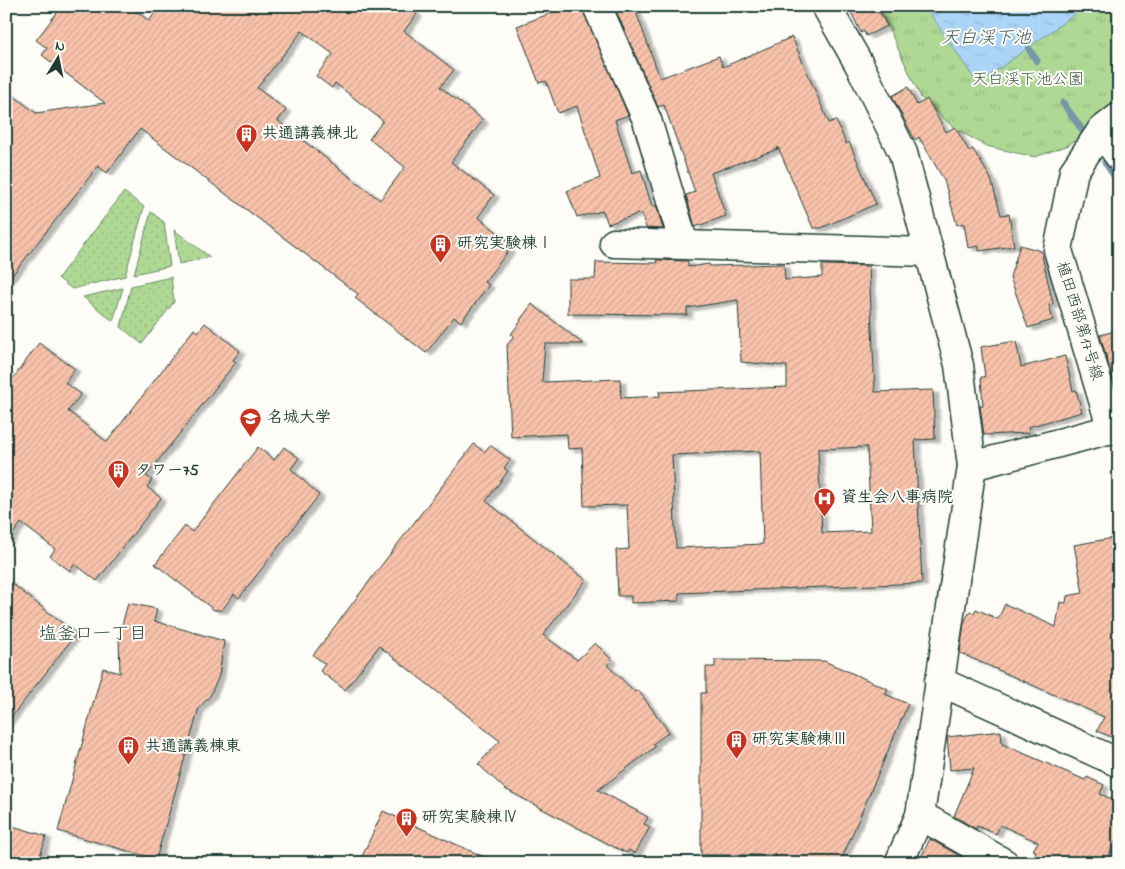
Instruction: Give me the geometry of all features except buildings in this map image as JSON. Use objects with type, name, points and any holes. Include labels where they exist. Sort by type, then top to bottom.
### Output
[{"type":"street","points":[[597,6],[647,120],[684,244]]},
{"type":"street","points":[[826,6],[860,66],[903,153],[959,365],[972,466],[920,815],[899,863]]},
{"type":"street","points":[[1110,124],[1119,156]]},
{"type":"street","name":"植田西部第17号線","points":[[1110,124],[1074,172],[1058,250],[1115,429]]},
{"type":"street","points":[[614,242],[929,252]]},
{"type":"street","points":[[972,466],[1115,429]]},
{"type":"street","points":[[939,681],[1119,763]]},
{"type":"street","points":[[920,815],[1004,863]]},
{"type":"green space","name":"天白渓下池公園","points":[[881,6],[1119,6],[1119,104],[1069,145],[1035,157],[986,146],[954,128],[921,98],[882,14]]},
{"type":"green space","points":[[124,192],[144,207],[125,276],[72,289],[58,278]]},
{"type":"green space","points":[[151,212],[164,222],[170,266],[134,274]]},
{"type":"green space","points":[[174,230],[210,257],[179,264]]},
{"type":"green space","points":[[171,277],[174,302],[142,344],[121,327],[131,286]]},
{"type":"green space","points":[[123,288],[113,321],[83,297]]},
{"type":"water","name":"天白渓下池","points":[[925,6],[1086,6],[978,84]]},
{"type":"waterway","points":[[1029,49],[1037,61]]},
{"type":"waterway","points":[[1063,103],[1083,131]]},
{"type":"waterway","points":[[1105,162],[1119,183]]},
{"type":"place","name":"共通講義棟北","points":[[246,153]]},
{"type":"place","name":"研究実験棟Ⅰ","points":[[441,263]]},
{"type":"place","name":"名城大学","points":[[251,437]]},
{"type":"place","name":"タワー75","points":[[119,490]]},
{"type":"place","name":"資生会八事病院","points":[[825,517]]},
{"type":"place","name":"研究実験棟Ⅲ","points":[[736,759]]},
{"type":"place","name":"共通講義棟東","points":[[129,766]]},
{"type":"place","name":"研究実験棟Ⅳ","points":[[406,837]]},
{"type":"district","name":"塩釜口一丁目","points":[[93,635]]}]
